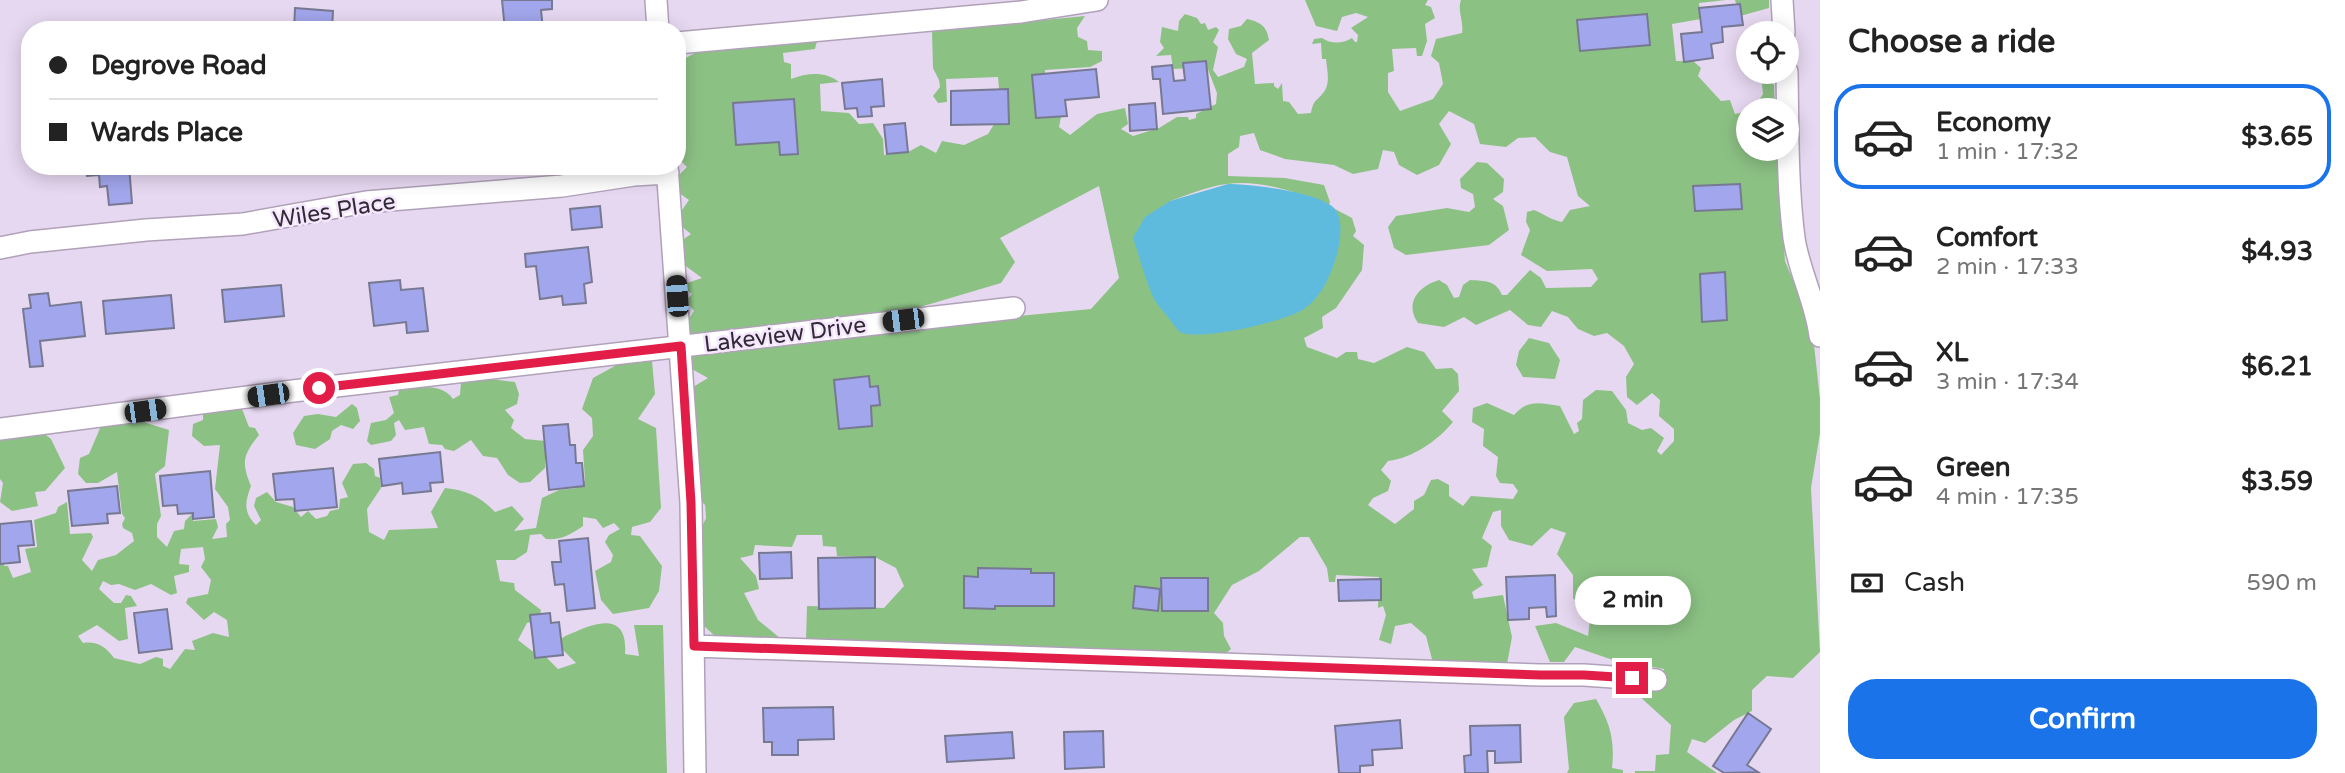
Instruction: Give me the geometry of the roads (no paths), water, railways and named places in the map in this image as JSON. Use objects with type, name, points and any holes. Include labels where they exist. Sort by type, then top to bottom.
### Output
[{"type":"street","points":[[656,0],[657,21]]},
{"type":"street","points":[[686,42],[1021,12],[1097,0]]},
{"type":"street","points":[[1782,0],[1783,21]]},
{"type":"street","points":[[1787,84],[1788,171],[1794,240],[1820,336]]},
{"type":"street","name":"Wiles Place","points":[[0,248],[30,242],[146,230],[243,224],[366,202],[562,186],[634,175]]},
{"type":"street","points":[[668,175],[691,503],[695,773]]},
{"type":"street","name":"Lakeview Drive","points":[[0,429],[1014,308]]},
{"type":"street","points":[[694,646],[1584,675],[1656,680]]},
{"type":"water","points":[[1228,184],[1284,190],[1327,203],[1335,209],[1340,220],[1335,261],[1319,294],[1310,305],[1295,314],[1223,332],[1180,332],[1154,299],[1133,238],[1145,217],[1170,201]]}]
